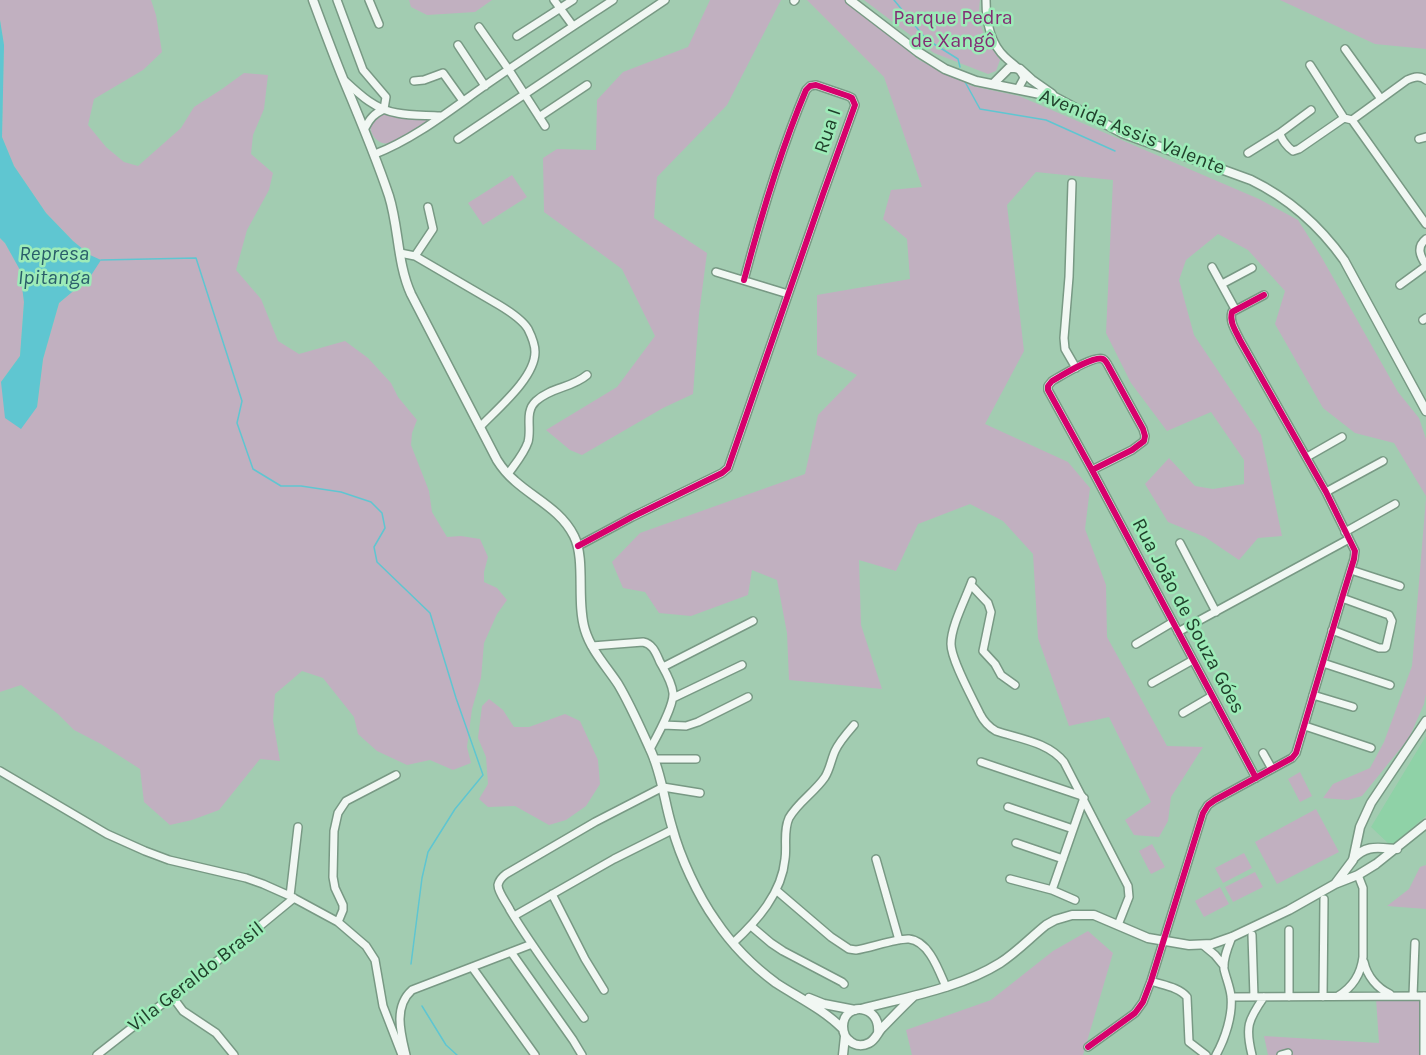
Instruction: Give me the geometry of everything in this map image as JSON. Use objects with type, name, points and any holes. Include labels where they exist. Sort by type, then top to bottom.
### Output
[{"type":"main road","points":[[313,0],[375,154],[393,210],[407,285],[497,460],[508,474],[560,517],[568,526],[578,546],[585,630],[592,646],[619,686],[650,749],[663,787],[672,830],[707,908],[733,943],[763,973],[826,1014],[854,1044],[870,1043]]},
{"type":"main road","name":"Avenida Assis Valente","points":[[850,0],[918,52],[933,62],[967,78],[1056,97],[1122,133],[1251,180],[1293,205],[1327,238],[1344,260],[1426,411]]},
{"type":"main road","points":[[993,84],[1012,67],[1020,69],[1056,97]]},
{"type":"main road","points":[[1358,875],[1354,869],[1353,860],[1360,827],[1371,803],[1426,721]]},
{"type":"main road","points":[[843,1055],[845,1018],[849,1013],[971,979],[1002,962],[1046,924],[1062,917],[1094,915],[1163,942],[1203,945],[1218,942],[1289,909],[1335,884],[1358,875],[1397,849],[1426,824]]},
{"type":"main road","points":[[1360,827],[1364,840],[1375,855],[1376,864]]},
{"type":"main road","points":[[1335,884],[1360,852],[1371,847],[1397,849]]},
{"type":"main road","points":[[862,1055],[878,1033],[917,994]]},
{"type":"main road","points":[[798,995],[824,1004],[867,1010],[877,1020],[878,1033]]},
{"type":"street","points":[[337,0],[363,70],[386,98],[384,109]]},
{"type":"street","points":[[369,0],[379,24]]},
{"type":"street","points":[[554,0],[573,26]]},
{"type":"street","points":[[517,36],[573,0]]},
{"type":"street","points":[[375,154],[430,125],[612,0]]},
{"type":"street","points":[[458,139],[664,0]]},
{"type":"street","points":[[986,0],[987,17],[994,45],[1020,69],[1024,78],[1013,88],[1006,78],[1006,66],[1001,53]]},
{"type":"street","points":[[479,27],[545,126]]},
{"type":"street","points":[[458,45],[485,86]]},
{"type":"street","points":[[1345,49],[1381,99]]},
{"type":"street","points":[[1310,65],[1344,118],[1352,120],[1426,224]]},
{"type":"street","points":[[414,81],[424,80],[441,73],[445,74],[463,101]]},
{"type":"street","points":[[1352,120],[1414,77],[1419,76],[1426,80]]},
{"type":"street","points":[[344,80],[364,98],[384,109],[396,113],[440,116]]},
{"type":"street","points":[[539,117],[587,85]]},
{"type":"street","name":"Rua I","points":[[578,546],[726,471],[855,105],[852,98],[816,85],[806,90],[780,160],[744,280]]},
{"type":"street","points":[[365,128],[369,118],[384,109]]},
{"type":"street","points":[[1248,153],[1311,110]]},
{"type":"street","points":[[1283,130],[1280,136],[1293,151],[1344,118]]},
{"type":"street","points":[[1072,183],[1069,277],[1064,338],[1065,349],[1076,368]]},
{"type":"street","points":[[416,256],[433,229],[428,207]]},
{"type":"street","points":[[1400,285],[1426,266],[1420,249],[1426,239]]},
{"type":"street","points":[[400,253],[416,256],[500,305],[527,327],[535,352],[532,363],[525,377],[480,427]]},
{"type":"street","points":[[1212,267],[1235,309]]},
{"type":"street","points":[[1222,284],[1252,268]]},
{"type":"street","points":[[716,272],[788,294]]},
{"type":"street","points":[[1089,1047],[1135,1013],[1143,1002],[1203,813],[1211,803],[1292,758],[1296,753],[1354,559],[1355,551],[1326,492],[1240,340],[1232,320],[1231,314],[1235,309],[1264,295]]},
{"type":"street","name":"Rua João de Souza Góes","points":[[1092,470],[1138,447],[1144,441],[1145,436],[1138,418],[1103,359],[1096,359],[1052,381],[1048,390],[1256,778]]},
{"type":"street","points":[[508,474],[524,451],[529,439],[530,409],[536,401],[549,392],[574,384],[587,375]]},
{"type":"street","points":[[1307,457],[1342,437]]},
{"type":"street","points":[[1326,492],[1383,461]]},
{"type":"street","points":[[1178,632],[1347,536],[1395,504]]},
{"type":"street","points":[[1180,543],[1216,612]]},
{"type":"street","points":[[1351,570],[1400,586]]},
{"type":"street","points":[[1015,685],[1002,675],[983,651],[991,612],[988,603],[972,583],[952,632],[951,651],[983,720],[996,731],[1052,750],[1064,762],[1128,886],[1129,897],[1118,925]]},
{"type":"street","points":[[1332,630],[1364,643],[1382,648],[1386,646],[1392,621],[1386,614],[1342,598]]},
{"type":"street","points":[[663,667],[753,621]]},
{"type":"street","points":[[1136,644],[1173,622]]},
{"type":"street","points":[[592,646],[643,642],[653,648],[672,686],[673,698],[663,725],[650,749]]},
{"type":"street","points":[[1152,683],[1193,660]]},
{"type":"street","points":[[1323,663],[1390,685]]},
{"type":"street","points":[[673,698],[742,664]]},
{"type":"street","points":[[1314,694],[1353,707]]},
{"type":"street","points":[[1183,713],[1212,696]]},
{"type":"street","points":[[663,725],[686,726],[748,697]]},
{"type":"street","points":[[733,943],[751,926],[776,890],[786,859],[788,820],[825,777],[836,748],[854,725]]},
{"type":"street","points":[[1305,726],[1371,748]]},
{"type":"street","points":[[1263,753],[1272,769]]},
{"type":"street","points":[[654,759],[696,759]]},
{"type":"street","points":[[981,762],[1083,797]]},
{"type":"street","points":[[0,771],[107,834],[145,851],[190,866],[263,884],[338,922],[366,946],[375,960],[382,1006],[404,1055]]},
{"type":"street","points":[[338,922],[343,910],[333,877],[334,831],[338,813],[346,801],[396,775]]},
{"type":"street","points":[[584,1018],[514,916],[499,890],[500,879],[595,822],[663,787],[700,793]]},
{"type":"street","points":[[1052,890],[1083,797]]},
{"type":"street","points":[[1008,807],[1073,829]]},
{"type":"street","points":[[292,897],[298,827]]},
{"type":"street","points":[[514,916],[672,830]]},
{"type":"street","points":[[1016,843],[1063,859]]},
{"type":"street","points":[[876,859],[899,940]]},
{"type":"street","points":[[1338,996],[1346,991],[1356,978],[1361,969],[1363,957],[1363,888],[1358,875]]},
{"type":"street","points":[[1010,879],[1052,890],[1075,900]]},
{"type":"street","points":[[776,890],[831,937],[849,949],[856,950],[910,939],[920,944],[935,961],[946,987]]},
{"type":"street","points":[[552,894],[585,959],[604,990]]},
{"type":"street","name":"Vila Geraldo Brasil","points":[[97,1055],[221,958],[292,897]]},
{"type":"street","points":[[1323,997],[1324,899]]},
{"type":"street","points":[[751,926],[783,951],[844,984]]},
{"type":"street","points":[[1289,930],[1289,997]]},
{"type":"street","points":[[1252,934],[1254,997]]},
{"type":"street","points":[[1216,1055],[1227,1030],[1231,997],[1224,966],[1227,948],[1232,937]]},
{"type":"street","points":[[1413,996],[1415,943]]},
{"type":"street","points":[[404,1055],[400,1026],[402,1005],[408,994],[419,987],[532,944]]},
{"type":"street","points":[[1203,945],[1224,966]]},
{"type":"street","points":[[511,952],[582,1055]]},
{"type":"street","points":[[1363,957],[1373,980],[1380,989],[1393,996]]},
{"type":"street","points":[[472,968],[535,1055]]},
{"type":"street","points":[[1151,981],[1186,994],[1189,1042],[1206,1055]]},
{"type":"street","points":[[171,996],[183,1011],[216,1033],[234,1055]]},
{"type":"street","points":[[1231,997],[1425,996],[1424,1055]]},
{"type":"street","points":[[1252,1055],[1248,1028],[1254,1012],[1264,997]]},
{"type":"shaded area","points":[[1426,736],[1426,816],[1391,846],[1371,827]]},
{"type":"green space","points":[[0,0],[151,0],[162,52],[143,70],[94,99],[88,125],[106,147],[124,162],[138,166],[181,128],[194,107],[244,73],[268,75],[264,109],[253,135],[251,154],[273,173],[269,190],[247,230],[236,270],[261,299],[278,341],[299,354],[345,341],[368,358],[391,383],[398,397],[417,420],[412,433],[411,445],[429,491],[432,512],[447,537],[461,536],[480,539],[488,557],[484,582],[497,588],[507,600],[497,614],[484,643],[481,678],[472,709],[467,747],[471,763],[453,770],[430,760],[407,765],[377,751],[358,734],[354,717],[323,678],[302,671],[275,694],[273,720],[280,761],[260,759],[219,810],[170,825],[144,802],[140,769],[74,730],[58,714],[21,685],[0,692],[0,238],[20,270],[24,302],[20,356],[1,382],[37,407],[43,359],[59,303],[90,277],[90,255],[46,213],[14,166],[2,137],[4,45]]},
{"type":"green space","points":[[409,0],[492,0],[475,12],[427,15],[411,7]]},
{"type":"green space","points":[[710,0],[781,0],[727,105],[657,177],[654,218],[707,253],[699,314],[693,394],[663,408],[582,455],[570,450],[546,430],[617,387],[655,336],[622,269],[544,212],[543,158],[557,149],[596,150],[597,100],[623,72],[688,47]]},
{"type":"green space","points":[[807,0],[848,0],[919,60],[972,86],[1019,96],[1259,199],[1298,220],[1398,392],[1419,418],[1426,439],[1426,496],[1394,443],[1355,433],[1323,408],[1275,324],[1285,291],[1248,250],[1218,234],[1186,260],[1179,280],[1194,335],[1261,435],[1282,536],[1258,538],[1239,560],[1205,537],[1168,522],[1145,484],[1169,458],[1195,486],[1213,489],[1244,484],[1244,460],[1211,412],[1167,431],[1131,383],[1106,333],[1113,180],[1036,172],[1007,205],[1024,351],[985,424],[1068,462],[1090,488],[1085,529],[1106,585],[1107,637],[1167,746],[1203,747],[1171,797],[1168,821],[1159,837],[1134,835],[1125,820],[1151,802],[1109,717],[1069,726],[1038,638],[1033,554],[1003,521],[970,504],[918,524],[896,571],[859,560],[861,625],[882,689],[789,680],[787,633],[777,580],[752,570],[748,595],[691,616],[659,613],[645,592],[623,588],[612,562],[640,533],[805,474],[818,415],[857,375],[817,355],[817,295],[910,279],[907,239],[883,219],[891,190],[922,187],[884,77]]},
{"type":"green space","name":"Parque Pedra de Xangô","points":[[864,0],[980,0],[981,25],[986,39],[1000,60],[996,71],[988,74],[934,53]]},
{"type":"green space","points":[[1280,0],[1426,0],[1426,49],[1375,44]]},
{"type":"green space","points":[[385,112],[430,117],[431,120],[399,140],[385,143],[380,142],[372,134],[371,125],[376,116]]},
{"type":"green space","points":[[512,175],[527,197],[483,225],[468,203]]},
{"type":"green space","points":[[1426,498],[1426,694],[1424,704],[1409,738],[1362,796],[1348,800],[1323,798],[1333,784],[1370,768],[1384,742],[1412,666]]},
{"type":"green space","points":[[489,699],[503,710],[514,727],[529,727],[565,714],[580,721],[598,760],[600,784],[586,806],[566,820],[549,825],[515,806],[488,807],[479,799],[488,784],[486,757],[478,738],[482,706]]},
{"type":"green space","points":[[1300,772],[1312,796],[1300,802],[1288,779]]},
{"type":"green space","points":[[1316,809],[1339,852],[1277,884],[1255,842]]},
{"type":"green space","points":[[1152,844],[1165,867],[1151,874],[1139,851]]},
{"type":"green space","points":[[1244,853],[1252,868],[1223,883],[1215,868]]},
{"type":"green space","points":[[1426,865],[1426,909],[1387,906],[1409,889],[1420,867]]},
{"type":"green space","points":[[1255,872],[1263,887],[1233,902],[1225,887]]},
{"type":"green space","points":[[1220,887],[1229,904],[1204,917],[1195,901]]},
{"type":"green space","points":[[1088,931],[1113,953],[1083,1055],[912,1055],[906,1030],[991,1000],[1053,951]]},
{"type":"green space","points":[[1376,998],[1422,998],[1423,1055],[1268,1055],[1264,1036],[1379,1043]]},
{"type":"water","name":"Represa Ipitanga","points":[[0,20],[4,45],[2,137],[14,166],[46,213],[73,241],[90,255],[101,260],[90,277],[59,303],[43,359],[37,407],[21,429],[5,418],[1,382],[20,356],[24,302],[20,270],[0,238]]},
{"type":"waterway","points":[[894,0],[926,39],[958,59],[960,67]]},
{"type":"waterway","points":[[964,80],[980,109],[1046,120],[1115,151]]},
{"type":"waterway","points":[[101,260],[196,258],[242,401],[237,423],[253,469],[281,486],[301,486],[341,492],[371,502],[382,513],[385,528],[374,547],[377,562],[430,613],[483,775],[455,809],[428,852],[422,878],[411,964]]},
{"type":"waterway","points":[[422,1006],[446,1045],[457,1055]]},
{"type":"cycle path","points":[[578,546],[728,468],[855,105],[852,98],[816,85],[806,90],[772,184],[744,280]]},
{"type":"cycle path","points":[[1088,1047],[1135,1013],[1143,1002],[1203,813],[1208,805],[1292,758],[1296,753],[1354,559],[1355,551],[1326,492],[1232,323],[1232,312],[1264,295]]},
{"type":"cycle path","points":[[1092,470],[1132,450],[1144,441],[1145,436],[1103,359],[1092,360],[1052,381],[1048,390],[1256,778]]}]
